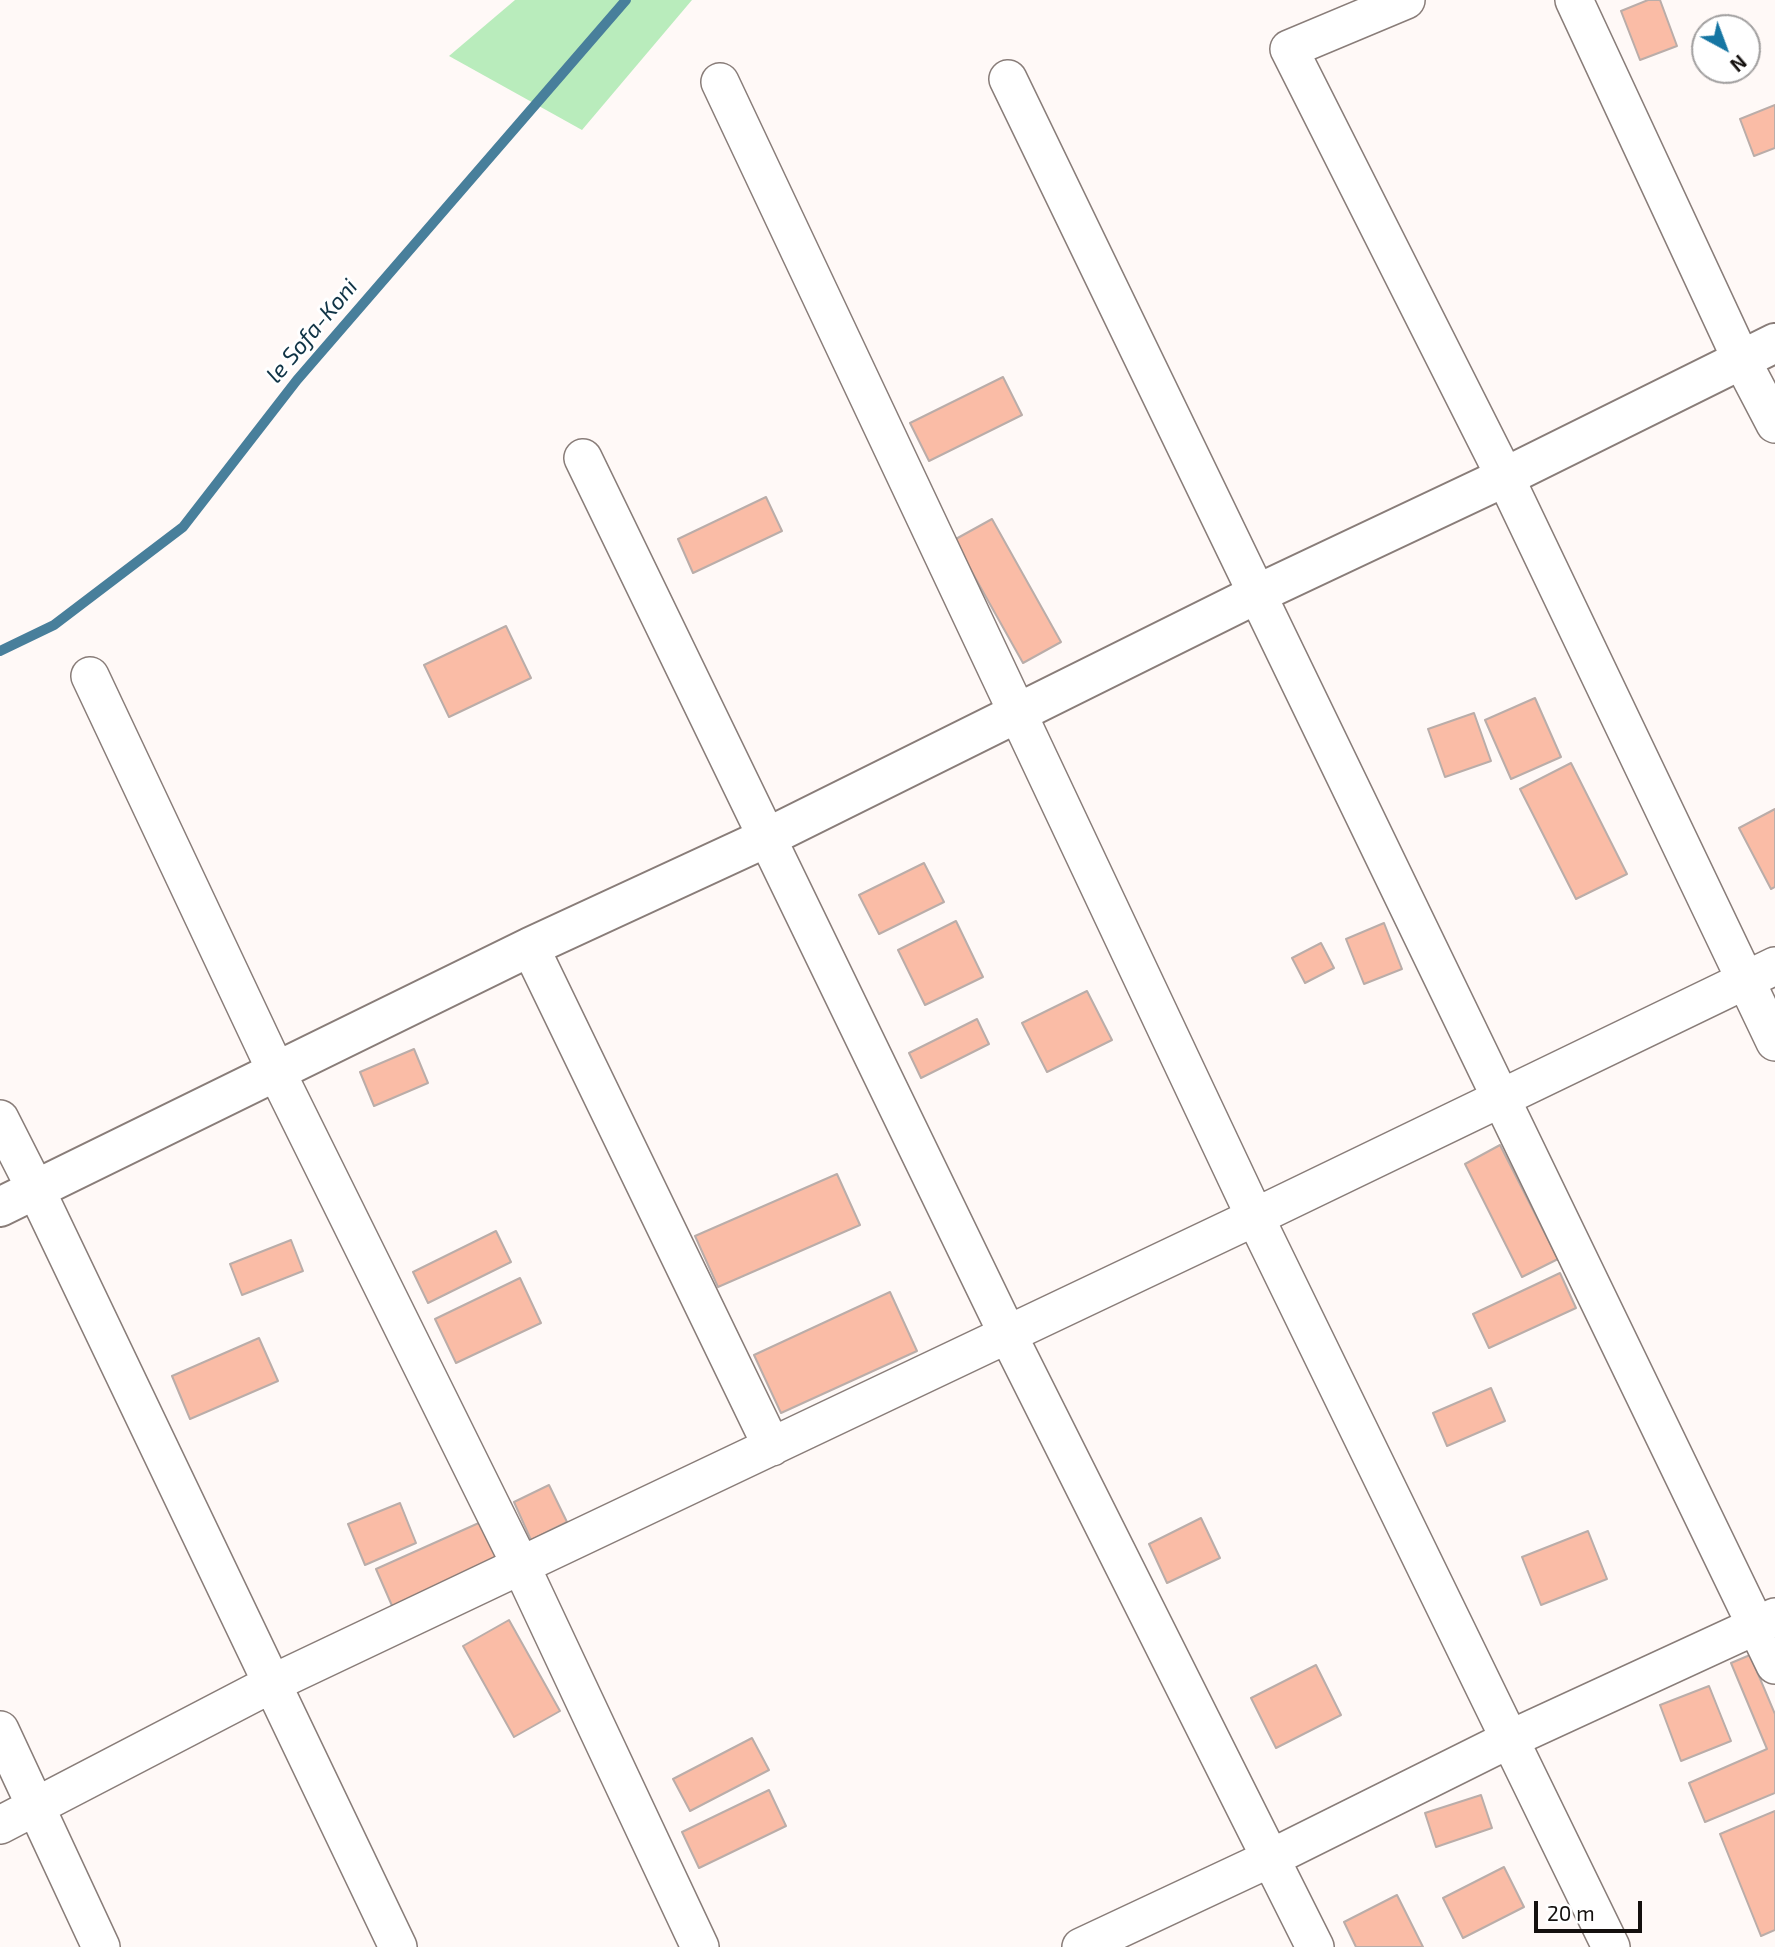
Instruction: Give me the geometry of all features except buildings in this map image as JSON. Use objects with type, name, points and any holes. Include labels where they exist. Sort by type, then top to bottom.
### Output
[{"type":"street","points":[[1406,0],[1289,49],[1760,973],[1775,1042]]},
{"type":"street","points":[[1574,0],[1741,359],[1775,424]]},
{"type":"street","points":[[1008,79],[1255,596],[1501,1098],[1766,1621],[1775,1665]]},
{"type":"street","points":[[720,82],[1255,1217],[1611,1947]]},
{"type":"street","points":[[0,1207],[530,947],[768,837],[1775,343]]},
{"type":"street","points":[[583,458],[1008,1335],[1315,1947]]},
{"type":"street","points":[[90,676],[277,1073],[521,1566],[700,1947]]},
{"type":"street","points":[[530,947],[772,1447]]},
{"type":"street","points":[[0,1825],[271,1684],[1008,1335],[1760,973]]},
{"type":"street","points":[[0,1119],[398,1947]]},
{"type":"street","points":[[1081,1947],[1271,1858],[1508,1740],[1766,1621]]},
{"type":"street","points":[[0,1730],[101,1947]]},
{"type":"green space","points":[[515,0],[692,0],[582,130],[449,56]]},
{"type":"waterway","name":"le Sofa-Koni","points":[[0,651],[54,625],[183,527],[297,380],[626,0]]}]
